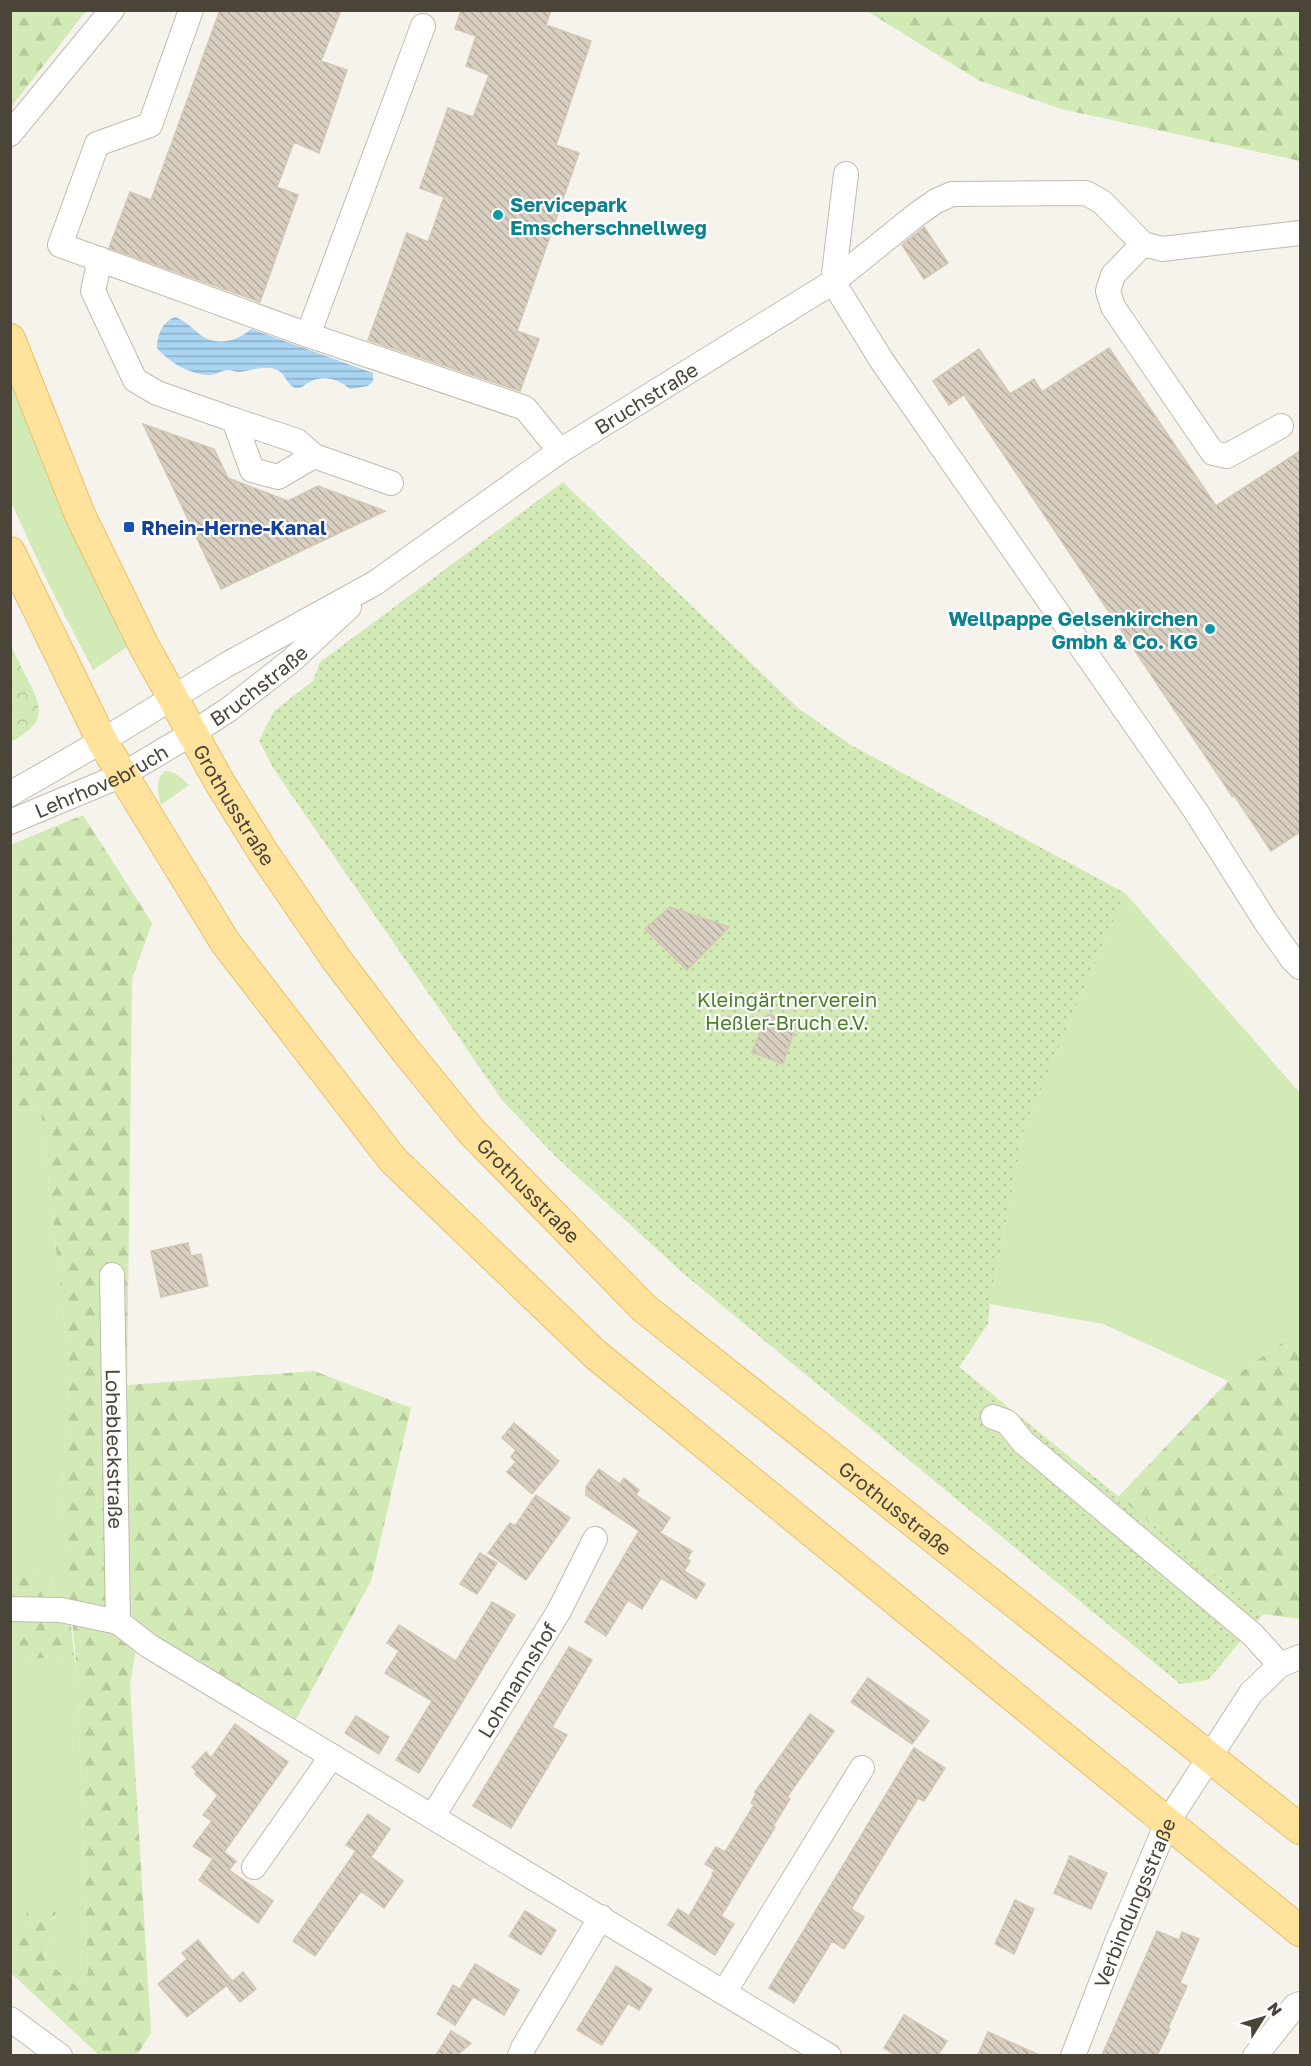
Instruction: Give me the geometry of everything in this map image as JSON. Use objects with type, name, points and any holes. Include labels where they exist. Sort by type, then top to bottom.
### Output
[{"type":"main road","name":"Grothusstraße","points":[[10,339],[80,515],[144,646],[191,734],[263,852],[336,959],[471,1131],[644,1308],[1300,1829]]},
{"type":"main road","points":[[10,552],[102,741],[225,942],[393,1160],[596,1354],[1300,1931]]},
{"type":"street","points":[[10,134],[112,10]]},
{"type":"street","points":[[191,10],[150,125],[97,144],[60,245],[308,335],[525,408],[560,451]]},
{"type":"street","points":[[308,335],[423,26]]},
{"type":"street","points":[[846,174],[833,282],[882,362],[1195,810],[1266,922],[1300,967]]},
{"type":"street","name":"Bruchstraße","points":[[172,698],[226,664],[375,583],[560,451],[833,282],[915,215],[936,201],[952,194],[1086,193],[1102,202],[1143,244]]},
{"type":"street","points":[[1281,426],[1227,456],[1213,453],[1113,307],[1108,291],[1113,275],[1143,244],[1162,249],[1300,234]]},
{"type":"street","points":[[100,259],[93,291],[135,380],[157,393],[297,441],[314,456],[391,483]]},
{"type":"street","points":[[234,420],[252,470],[278,477],[314,456]]},
{"type":"street","name":"Bruchstraße","points":[[191,734],[228,710],[292,660],[375,583]]},
{"type":"street","name":"Lehrhovebruch","points":[[10,794],[172,698]]},
{"type":"street","name":"Lehrhovebruch","points":[[10,822],[122,775],[191,734]]},
{"type":"street","name":"Lohebleckstraße","points":[[112,1275],[118,1622]]},
{"type":"street","points":[[993,1417],[1007,1422],[1023,1442],[1253,1635],[1290,1661]]},
{"type":"street","name":"Lohmannshof","points":[[433,1816],[559,1611],[595,1539]]},
{"type":"street","points":[[10,1609],[61,1610],[118,1622],[149,1646],[830,2055]]},
{"type":"street","name":"Verbindungsstraße","points":[[1073,2055],[1167,1823],[1251,1693],[1290,1661]]},
{"type":"street","points":[[254,1867],[332,1756]]},
{"type":"street","points":[[725,1992],[862,1768]]},
{"type":"street","points":[[520,2055],[601,1917]]},
{"type":"street","points":[[1255,2055],[1295,2006],[1300,2004]]},
{"type":"street","points":[[12,2023],[60,2055]]},
{"type":"green space","points":[[10,11],[86,11],[11,107]]},
{"type":"green space","points":[[867,11],[1300,11],[1300,161],[1061,109],[978,80]]},
{"type":"green space","points":[[11,381],[67,522],[127,647],[93,670],[49,585],[11,502]]},
{"type":"green space","name":"Kleingärtnerverein Heßler-Bruch e.V.","points":[[563,482],[798,708],[851,745],[1125,893],[1024,1129],[988,1324],[959,1367],[1263,1614],[1208,1680],[1180,1684],[684,1274],[556,1157],[502,1100],[273,768],[259,741],[274,711],[313,681],[320,662]]},
{"type":"green space","points":[[10,643],[34,693],[39,710],[38,717],[30,729],[11,742]]},
{"type":"green space","points":[[165,771],[181,777],[189,785],[161,805],[158,782]]},
{"type":"green space","points":[[83,815],[152,923],[132,979],[127,1385],[314,1371],[411,1408],[371,1581],[294,1723],[138,1637],[130,1685],[151,2033],[137,2055],[99,2055],[11,1973],[11,1932],[24,1932],[29,1897],[56,1912],[44,1959],[75,1985],[88,1973],[77,1673],[61,1499],[70,1375],[41,1111],[11,1109],[10,845]]},
{"type":"green space","points":[[1125,893],[1300,1093],[1300,1330],[1228,1381],[1103,1324],[990,1304],[1024,1129]]},
{"type":"green space","points":[[10,1109],[41,1111],[70,1375],[61,1499],[71,1602],[53,1606],[51,1573],[11,1577]]},
{"type":"green space","points":[[1300,1330],[1300,1619],[1263,1614],[1118,1497],[1228,1381]]},
{"type":"green space","points":[[51,1573],[53,1606],[71,1626],[74,1655],[11,1661],[10,1577]]},
{"type":"green space","points":[[74,1655],[77,1673],[88,1973],[75,1985],[44,1959],[56,1912],[30,1898],[24,1932],[11,1932],[11,1661]]},
{"type":"water","points":[[175,317],[211,340],[232,340],[251,329],[373,373],[373,381],[368,386],[350,389],[335,380],[325,378],[314,380],[298,388],[289,384],[279,371],[274,369],[261,368],[240,372],[227,370],[209,375],[187,370],[174,363],[157,348],[161,330],[170,319]]},
{"type":"building","points":[[220,10],[341,10],[321,61],[347,70],[319,153],[294,142],[277,187],[298,195],[260,302],[109,248],[130,192],[151,200]]},
{"type":"building","name":"Servicepark Emscherschnellweg","points":[[461,10],[551,10],[546,25],[591,41],[556,145],[579,153],[517,331],[539,339],[520,391],[368,340],[407,233],[428,242],[444,197],[420,188],[448,108],[473,117],[489,75],[466,66],[476,36],[455,29]]},
{"type":"building","points":[[924,227],[948,263],[924,279],[902,245]]},
{"type":"building","name":"Wellpappe Gelsenkirchen Gmbh & Co. KG","points":[[1109,348],[1216,506],[1300,451],[1300,832],[1271,851],[964,395],[949,405],[933,381],[979,349],[1010,394],[1034,379],[1042,392]]},
{"type":"building","points":[[143,424],[214,449],[228,478],[288,501],[318,486],[385,511],[221,589]]},
{"type":"building","points":[[670,907],[729,927],[687,970],[645,929]]},
{"type":"building","points":[[768,1014],[796,1025],[783,1064],[752,1052]]},
{"type":"building","points":[[188,1243],[191,1256],[201,1254],[208,1286],[161,1297],[151,1251]]},
{"type":"building","points":[[514,1423],[559,1461],[532,1494],[507,1472],[516,1462],[511,1457],[516,1450],[502,1438]]},
{"type":"building","points":[[599,1469],[620,1484],[624,1478],[639,1490],[636,1495],[670,1518],[660,1533],[692,1551],[687,1559],[690,1561],[684,1571],[705,1584],[696,1599],[661,1578],[642,1609],[628,1600],[606,1636],[585,1622],[639,1531],[586,1495],[586,1487]]},
{"type":"building","points":[[536,1495],[570,1518],[526,1580],[488,1553],[510,1523],[515,1526]]},
{"type":"building","points":[[480,1553],[497,1563],[477,1594],[460,1584]]},
{"type":"building","points":[[492,1602],[515,1615],[419,1773],[396,1760],[432,1701],[385,1673],[399,1651],[387,1643],[399,1625],[456,1661]]},
{"type":"building","points":[[569,1647],[592,1660],[552,1727],[567,1735],[511,1828],[473,1806]]},
{"type":"building","points":[[868,1678],[929,1721],[912,1744],[851,1702]]},
{"type":"building","points":[[810,1714],[834,1731],[787,1797],[790,1799],[773,1826],[775,1827],[721,1916],[734,1924],[715,1955],[668,1925],[678,1909],[689,1916],[715,1870],[705,1864],[716,1847],[725,1852],[754,1805],[751,1803],[755,1792]]},
{"type":"building","points":[[356,1716],[389,1737],[379,1754],[345,1733]]},
{"type":"building","points":[[235,1724],[288,1762],[224,1852],[236,1861],[229,1870],[273,1901],[258,1923],[199,1880],[213,1859],[193,1846],[212,1821],[203,1815],[218,1795],[195,1774],[196,1771],[192,1767],[206,1752],[211,1758]]},
{"type":"building","points":[[914,1748],[945,1768],[924,1801],[918,1798],[851,1909],[864,1917],[844,1949],[832,1941],[794,2003],[769,1988]]},
{"type":"building","points":[[368,1814],[390,1829],[371,1857],[403,1881],[384,1908],[361,1891],[315,1956],[293,1941],[356,1851],[346,1845]]},
{"type":"building","points":[[1070,1856],[1107,1873],[1091,1909],[1054,1893]]},
{"type":"building","points":[[1015,1900],[1034,1909],[1014,1954],[995,1944]]},
{"type":"building","points":[[525,1911],[556,1930],[541,1955],[509,1936]]},
{"type":"building","points":[[1157,1931],[1179,1940],[1182,1932],[1199,1939],[1180,1983],[1187,1986],[1168,2028],[1170,2029],[1157,2055],[1102,2055]]},
{"type":"building","points":[[198,1940],[232,1981],[187,2017],[158,1984],[187,1959],[182,1953]]},
{"type":"building","points":[[475,1964],[519,1990],[504,2015],[460,1989]]},
{"type":"building","points":[[616,1966],[652,1989],[639,2010],[628,2003],[602,2045],[577,2030]]},
{"type":"building","points":[[243,1972],[256,1989],[240,2002],[227,1986]]},
{"type":"building","points":[[453,1985],[473,1997],[455,2025],[437,2014]]},
{"type":"building","points":[[904,2015],[947,2041],[938,2055],[896,2055],[884,2048]]},
{"type":"building","points":[[451,2031],[471,2043],[457,2055],[436,2055]]},
{"type":"building","points":[[988,2032],[1039,2055],[978,2055]]},
{"type":"place","name":"Servicepark Emscherschnellweg","points":[[498,215]]},
{"type":"place","name":"Rhein-Herne-Kanal","points":[[129,527]]},
{"type":"place","name":"Wellpappe Gelsenkirchen Gmbh & Co. KG","points":[[1210,629]]}]
